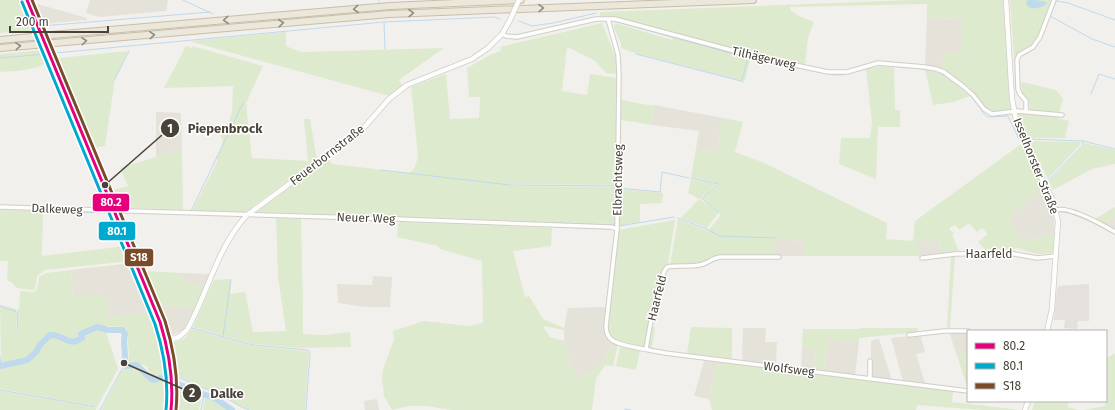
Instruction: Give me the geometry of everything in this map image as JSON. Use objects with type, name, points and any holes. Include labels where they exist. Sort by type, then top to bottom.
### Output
[{"type":"highway","points":[[0,40],[390,6],[520,0]]},
{"type":"highway","points":[[0,48],[390,14],[753,0]]},
{"type":"main road","points":[[27,0],[160,322],[170,359],[172,387],[171,410]]},
{"type":"street","name":"Feuerbornstraße","points":[[166,340],[178,337],[187,330],[226,244],[236,227],[247,215],[360,132],[389,100],[407,86],[472,58],[488,48],[502,34],[520,0]]},
{"type":"street","name":"Isselhorster Straße","points":[[1006,0],[1014,111],[1017,125],[1050,195],[1056,210],[1058,221],[1052,309],[1047,330]]},
{"type":"street","points":[[1026,111],[1026,101],[1018,89],[1017,60],[1019,55],[1033,47],[1040,37],[1054,0]]},
{"type":"street","name":"Tilhägerweg","points":[[502,34],[517,37],[596,19],[615,19],[757,57],[828,72],[847,72],[884,62],[936,69],[944,72],[964,87],[988,112],[996,115],[1014,111],[1026,111],[1062,115]]},
{"type":"street","name":"Elbrachtsweg","points":[[608,19],[618,55],[620,74],[617,229],[606,326],[606,331],[612,340]]},
{"type":"street","name":"Dalkeweg","points":[[0,207],[114,211]]},
{"type":"street","points":[[1056,210],[1061,209],[1101,223],[1115,232]]},
{"type":"street","name":"Neuer Weg","points":[[114,211],[611,227],[617,229]]},
{"type":"street","name":"Haarfeld","points":[[922,258],[956,254],[1009,252],[1037,258],[1056,256]]},
{"type":"street","name":"Haarfeld","points":[[646,349],[650,322],[662,274],[667,267],[702,265],[713,258],[720,257],[780,257]]},
{"type":"street","points":[[909,335],[944,330],[967,331]]},
{"type":"street","name":"Wolfsweg","points":[[612,340],[619,344],[646,349],[754,365],[967,391]]},
{"type":"street","points":[[870,361],[870,378]]},
{"type":"shaded area","points":[[90,0],[168,0],[166,11],[99,17],[86,13]]},
{"type":"shaded area","points":[[34,3],[87,18],[87,20],[41,24],[33,4]]},
{"type":"shaded area","points":[[927,18],[962,19],[961,54],[945,53],[942,69],[925,65]]},
{"type":"shaded area","points":[[654,105],[723,118],[718,145],[722,146],[720,153],[696,148],[699,131],[652,125]]},
{"type":"shaded area","points":[[156,112],[181,113],[182,149],[156,157]]},
{"type":"shaded area","points":[[1042,185],[1052,210],[1054,233],[1019,243],[1010,219],[1013,211],[1033,197]]},
{"type":"shaded area","points":[[1115,215],[1115,231],[1104,224]]},
{"type":"shaded area","points":[[775,239],[806,241],[805,256],[774,256]]},
{"type":"shaded area","points":[[917,241],[939,241],[940,253],[917,256]]},
{"type":"shaded area","points":[[132,263],[152,312],[107,317],[109,302],[73,297],[71,270]]},
{"type":"shaded area","points":[[180,273],[210,274],[205,286],[185,283]]},
{"type":"shaded area","points":[[373,276],[392,277],[390,307],[365,307],[338,303],[337,284],[372,285]]},
{"type":"shaded area","points":[[1089,284],[1089,321],[1078,321],[1077,329],[1064,328],[1065,320],[1054,320],[1057,289],[1059,286]]},
{"type":"shaded area","points":[[158,306],[195,308],[184,330],[170,336]]},
{"type":"shaded area","points":[[606,307],[604,326],[605,331],[614,343],[599,368],[578,379],[569,360],[564,341],[564,328],[568,308]]},
{"type":"shaded area","points":[[743,328],[766,328],[765,342],[777,342],[776,366],[742,362]]},
{"type":"shaded area","points":[[949,332],[967,333],[967,353],[956,353]]},
{"type":"shaded area","points":[[920,335],[925,352],[916,354],[925,383],[903,381],[891,338]]},
{"type":"shaded area","points":[[828,339],[859,343],[855,375],[824,372]]},
{"type":"shaded area","points":[[879,339],[892,380],[871,377],[871,342]]},
{"type":"shaded area","points":[[802,348],[816,350],[814,370],[801,369]]},
{"type":"shaded area","points":[[704,361],[717,362],[714,383],[712,383],[709,399],[694,396]]},
{"type":"shaded area","points":[[377,399],[379,410],[365,410],[364,401]]},
{"type":"green space","points":[[0,0],[24,0],[37,30],[0,33]]},
{"type":"green space","points":[[912,0],[1003,0],[1011,109],[992,113],[968,87],[942,69],[944,53],[961,54],[962,19],[927,18],[927,4],[790,7],[791,11],[814,22],[808,38],[805,65],[751,54],[616,17],[600,16],[600,12]]},
{"type":"green space","points":[[1010,0],[1052,0],[1040,35],[1035,41],[1020,52],[1016,59],[1014,59]]},
{"type":"green space","points":[[602,23],[615,56],[618,72],[614,74],[606,73],[594,60],[567,47],[562,91],[587,95],[590,74],[618,78],[615,185],[511,184],[510,186],[615,187],[613,224],[257,211],[329,159],[332,164],[409,173],[414,169],[418,157],[411,87],[446,74],[450,119],[479,118],[480,97],[469,97],[467,68],[492,54],[501,51],[500,47]]},
{"type":"green space","points":[[615,23],[672,40],[674,36],[751,57],[744,83],[739,80],[621,48],[621,43],[614,28]]},
{"type":"green space","points":[[286,32],[286,46],[301,52],[444,48],[399,80],[403,86],[389,96],[192,42]]},
{"type":"green space","points":[[186,46],[192,48],[192,46],[263,66],[246,103],[252,158],[308,161],[304,119],[310,119],[317,160],[245,212],[192,211],[218,160],[216,158],[222,146],[220,130],[229,121],[232,112],[233,86],[164,88]]},
{"type":"green space","points":[[45,50],[47,60],[44,64],[26,70],[0,72],[0,54]]},
{"type":"green space","points":[[128,51],[115,79],[105,146],[93,148],[57,60],[59,58]]},
{"type":"green space","points":[[884,66],[894,68],[895,110],[900,110],[900,127],[878,127],[876,179],[839,164],[841,138],[870,138],[872,122],[866,69]]},
{"type":"green space","points":[[925,70],[944,76],[970,96],[953,102],[933,105]]},
{"type":"green space","points":[[1022,82],[1056,90],[1063,99],[1059,113],[1030,110],[1029,101],[1021,93]]},
{"type":"green space","points":[[621,100],[654,106],[652,125],[621,120]]},
{"type":"green space","points":[[1018,113],[1058,116],[1058,118],[1069,121],[1065,138],[1027,138],[1020,123]]},
{"type":"green space","points":[[723,118],[743,122],[735,152],[762,162],[887,223],[886,239],[913,241],[915,221],[1021,144],[1042,185],[1031,199],[1015,210],[1010,219],[1019,243],[1054,233],[1053,253],[1038,254],[1018,248],[986,251],[978,242],[988,234],[982,228],[977,232],[969,223],[960,230],[955,225],[949,228],[954,234],[952,235],[959,251],[940,253],[939,241],[918,241],[917,256],[805,256],[806,241],[775,239],[774,256],[720,255],[701,264],[670,265],[678,219],[708,231],[722,214],[701,198],[720,184],[691,177],[696,148],[720,153],[721,146],[718,145]]},
{"type":"green space","points":[[1028,141],[1081,142],[1080,145],[1048,179]]},
{"type":"green space","points":[[1084,143],[1115,150],[1115,164],[1092,169],[1053,190],[1049,181],[1083,146]]},
{"type":"green space","points":[[182,149],[183,210],[117,207],[110,191],[128,186],[120,168]]},
{"type":"green space","points":[[691,179],[717,184],[699,199],[688,193]]},
{"type":"green space","points":[[619,189],[663,193],[662,203],[640,204],[640,222],[619,226]]},
{"type":"green space","points":[[699,199],[719,212],[707,228],[681,218]]},
{"type":"green space","points":[[1115,207],[1115,215],[1104,224],[1095,219]]},
{"type":"green space","points":[[0,210],[43,211],[42,256],[126,246],[131,258],[130,261],[45,270],[37,276],[35,289],[17,288],[10,281],[7,281],[8,261],[0,261]]},
{"type":"green space","points":[[276,218],[301,219],[303,334],[325,335],[350,332],[351,347],[300,348],[253,344],[193,327],[214,280],[231,279],[230,294],[245,292],[253,332],[286,331],[278,277]]},
{"type":"green space","points":[[675,220],[668,264],[661,274],[649,324],[646,348],[619,343],[612,339],[607,331],[618,230]]},
{"type":"green space","points":[[400,222],[552,228],[551,246],[513,251],[525,297],[529,296],[543,319],[564,328],[564,330],[543,326],[550,337],[564,341],[569,360],[578,379],[599,368],[614,343],[618,345],[613,366],[605,365],[596,379],[592,410],[451,410],[427,406],[409,406],[392,410],[384,396],[382,378],[383,369],[394,340],[393,331],[424,321],[468,326],[483,323],[482,261],[440,249],[438,246],[397,237],[398,224]]},
{"type":"green space","points":[[951,256],[955,256],[950,328],[947,328]]},
{"type":"green space","points":[[71,270],[73,297],[104,295],[109,302],[107,317],[152,312],[164,348],[168,378],[162,376],[154,377],[148,370],[148,367],[141,364],[130,365],[127,363],[129,356],[127,332],[123,327],[105,326],[118,369],[97,407],[0,389],[0,305],[16,309],[17,333],[19,333],[17,309],[19,309],[20,291],[33,292],[37,290],[39,277],[47,273]]},
{"type":"green space","points":[[144,271],[180,273],[185,283],[205,286],[195,308],[158,306]]},
{"type":"green space","points":[[651,327],[655,327],[652,348],[648,347]]},
{"type":"green space","points":[[691,327],[732,328],[732,359],[687,353]]},
{"type":"green space","points":[[918,328],[918,332],[859,338],[859,343],[828,339],[824,372],[814,370],[816,350],[802,348],[803,329]]},
{"type":"green space","points":[[192,329],[254,346],[307,351],[309,353],[305,410],[251,410],[239,406],[225,397],[193,384],[177,375],[172,343],[184,339]]},
{"type":"green space","points":[[620,347],[640,351],[636,370],[616,366]]},
{"type":"green space","points":[[956,353],[967,353],[967,386]]},
{"type":"green space","points":[[1115,354],[1115,410],[1083,410],[1105,406],[1105,402],[1107,402],[1107,358]]},
{"type":"green space","points":[[717,362],[953,391],[952,402],[1020,410],[981,410],[917,405],[916,410],[712,410],[709,399],[712,382],[714,382]]},
{"type":"green space","points":[[123,368],[136,368],[150,380],[167,383],[166,410],[101,410]]},
{"type":"green space","points":[[178,389],[202,397],[199,410],[178,410]]},
{"type":"green space","points":[[0,391],[96,408],[96,410],[0,410]]},
{"type":"green space","points":[[205,398],[214,401],[228,410],[203,410]]},
{"type":"green space","points":[[1035,402],[1068,402],[1068,407],[1079,410],[1032,410]]},
{"type":"water","points":[[1028,0],[1047,2],[1041,7],[1032,8],[1027,6],[1026,3]]},
{"type":"waterway","points":[[183,0],[213,14]]},
{"type":"waterway","points":[[1056,1],[1068,3],[1115,20]]},
{"type":"waterway","points":[[42,26],[210,12]]},
{"type":"waterway","points":[[519,21],[532,26],[553,23],[596,13]]},
{"type":"waterway","points":[[1050,16],[1092,39],[1115,47]]},
{"type":"waterway","points":[[55,53],[384,22],[494,17],[500,19]]},
{"type":"waterway","points":[[614,21],[748,58],[833,75],[842,75],[867,68]]},
{"type":"waterway","points":[[384,22],[385,49]]},
{"type":"waterway","points":[[115,79],[129,51]]},
{"type":"waterway","points":[[0,58],[46,54]]},
{"type":"waterway","points":[[636,54],[741,81],[748,58]]},
{"type":"waterway","points":[[900,67],[909,68]]},
{"type":"waterway","points":[[914,68],[935,71],[949,78]]},
{"type":"waterway","points":[[1091,94],[1099,74],[1115,79]]},
{"type":"waterway","points":[[191,211],[243,103]]},
{"type":"waterway","points":[[982,110],[988,117],[1008,116],[1019,139]]},
{"type":"waterway","points":[[614,225],[617,126]]},
{"type":"waterway","points":[[1028,139],[1083,141],[1115,149]]},
{"type":"waterway","points":[[1049,180],[1082,146],[1083,141]]},
{"type":"waterway","points":[[91,163],[109,204]]},
{"type":"waterway","points":[[381,170],[510,185],[616,186]]},
{"type":"waterway","points":[[619,188],[660,192],[662,172],[689,178]]},
{"type":"waterway","points":[[691,178],[719,184],[704,196]]},
{"type":"waterway","points":[[701,198],[721,214]]},
{"type":"waterway","points":[[61,207],[103,208]]},
{"type":"waterway","points":[[245,213],[252,208]]},
{"type":"waterway","points":[[43,211],[111,213]]},
{"type":"waterway","points":[[619,226],[674,217]]},
{"type":"waterway","points":[[678,218],[709,230],[719,236],[776,238]]},
{"type":"waterway","points":[[533,222],[615,225]]},
{"type":"waterway","points":[[557,227],[610,229]]},
{"type":"waterway","points":[[223,336],[231,280]]},
{"type":"waterway","points":[[0,306],[17,312],[18,333]]},
{"type":"waterway","points":[[0,366],[27,360],[36,352],[40,345],[50,335],[59,336],[73,342],[82,338],[81,334],[97,327],[108,330],[122,330],[125,334],[124,363],[126,366],[137,365],[151,379],[154,380],[160,378],[178,384],[216,399],[232,410]]},
{"type":"waterway","points":[[192,328],[253,345],[308,350],[310,353],[306,410]]},
{"type":"waterway","points":[[0,357],[1,366]]},
{"type":"waterway","points":[[100,410],[125,365]]},
{"type":"waterway","points":[[178,377],[218,394],[249,410]]},
{"type":"waterway","points":[[167,410],[168,381]]},
{"type":"waterway","points":[[0,390],[95,407]]},
{"type":"waterway","points":[[174,410],[175,392]]},
{"type":"waterway","points":[[201,410],[204,395]]},
{"type":"waterway","points":[[625,409],[631,410]]},
{"type":"transit line","name":"80.2","points":[[27,0],[160,322],[170,366],[172,388],[171,410]]},
{"type":"transit line","name":"S18","points":[[32,0],[165,321],[175,365],[177,387],[176,410]]},
{"type":"transit line","name":"80.1","points":[[22,2],[155,324],[165,366],[167,388],[166,410]]},
{"type":"place","name":"Piepenbrock","points":[[105,185]]},
{"type":"place","name":"Dalke","points":[[124,363]]}]
